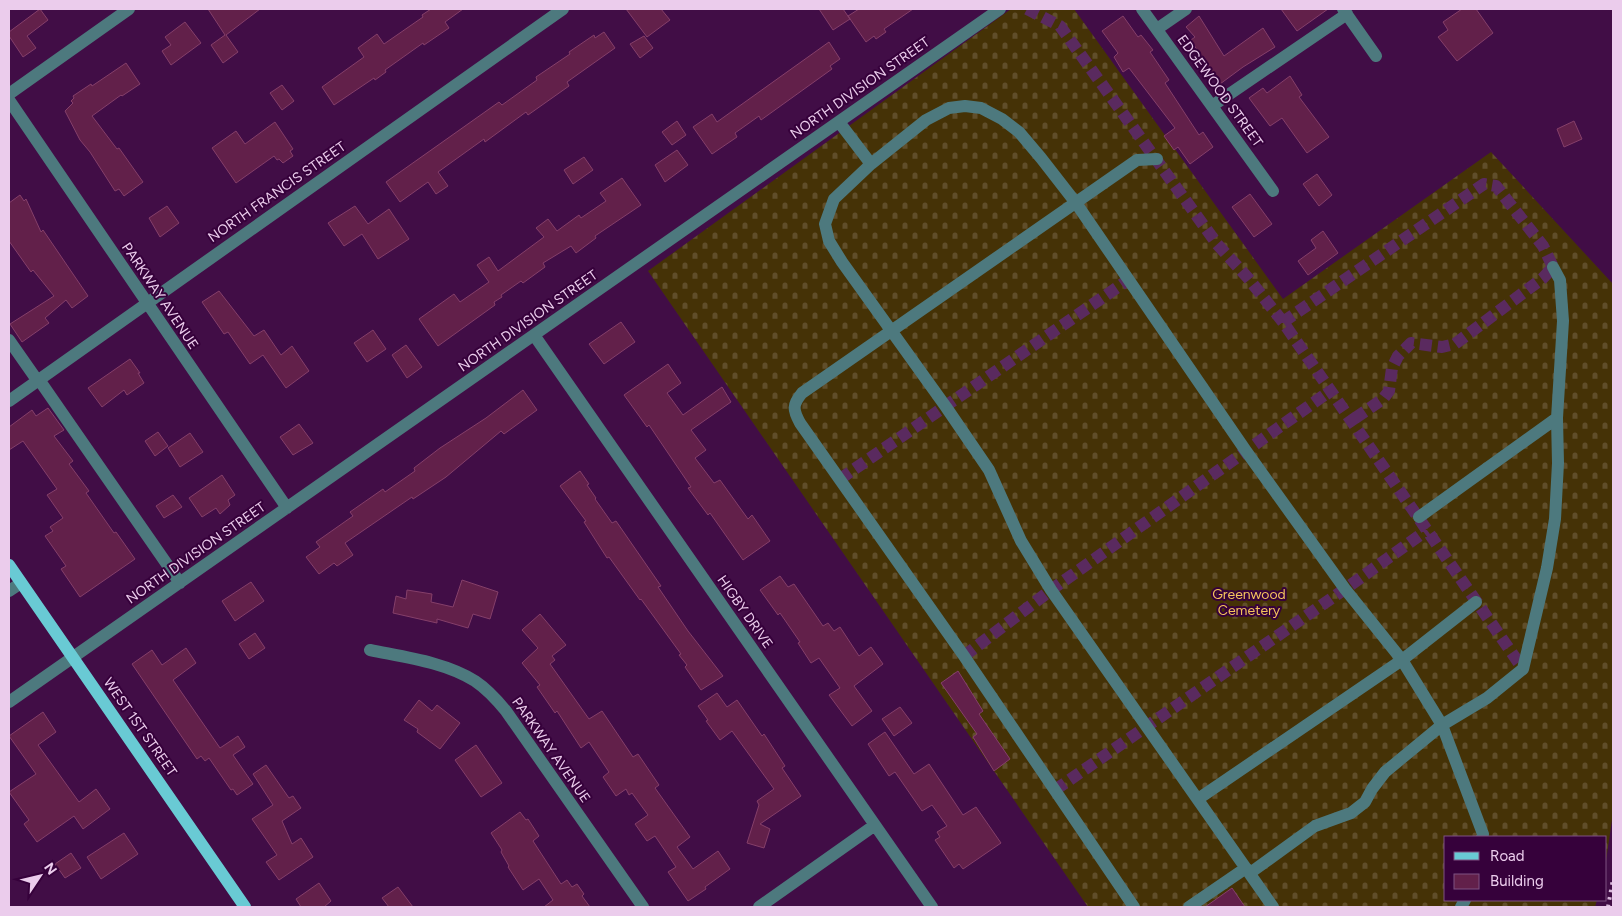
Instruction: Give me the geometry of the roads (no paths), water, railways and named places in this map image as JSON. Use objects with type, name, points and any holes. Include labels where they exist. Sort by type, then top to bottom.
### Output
[{"type":"main road","name":"WEST 1ST STREET","points":[[9,565],[245,907]]},
{"type":"street","points":[[9,94],[129,9]]},
{"type":"street","name":"NORTH FRANCIS STREET","points":[[9,401],[563,9]]},
{"type":"street","name":"NORTH DIVISION STREET","points":[[9,702],[1000,9]]},
{"type":"street","name":"EDGEWOOD STREET","points":[[1142,9],[1273,191]]},
{"type":"street","points":[[1157,29],[1186,9]]},
{"type":"street","points":[[1212,106],[1345,11],[1376,56]]},
{"type":"street","name":"PARKWAY AVENUE","points":[[9,100],[287,508]]},
{"type":"street","points":[[1273,907],[1052,590],[1021,541],[989,470],[828,241],[825,224],[834,198],[871,164],[926,120],[949,108],[965,106],[981,108],[1002,119],[1019,132],[1076,204],[1240,443],[1345,589],[1402,660],[1442,725],[1466,786],[1482,836]]},
{"type":"street","points":[[838,122],[871,164]]},
{"type":"street","points":[[1134,907],[964,656],[794,412],[795,402],[802,393],[1137,160],[1157,160]]},
{"type":"street","points":[[1190,907],[1315,826],[1352,813],[1366,802],[1372,789],[1385,772],[1442,725],[1487,698],[1523,669],[1547,568],[1555,519],[1563,321],[1560,280],[1553,267]]},
{"type":"street","name":"HIGBY DRIVE","points":[[534,335],[932,907]]},
{"type":"street","points":[[9,340],[37,380],[42,384],[180,583]]},
{"type":"street","points":[[1419,517],[1558,418]]},
{"type":"street","points":[[9,591],[21,583]]},
{"type":"street","points":[[1198,799],[1402,660],[1476,602]]},
{"type":"street","name":"PARKWAY AVENUE","points":[[370,650],[435,664],[474,680],[492,694],[506,710],[643,907]]},
{"type":"street","points":[[759,907],[875,825]]},
{"type":"tunnel","points":[[1027,9],[1060,26],[1217,244],[1248,278],[1283,322],[1523,669]]},
{"type":"tunnel","points":[[1283,322],[1484,184],[1496,186],[1543,246],[1553,267],[1543,278],[1455,344],[1442,347],[1411,343],[1398,356],[1392,368],[1389,391],[1383,399],[1351,421]]},
{"type":"tunnel","points":[[840,479],[1128,280]]},
{"type":"tunnel","points":[[964,656],[1051,590],[1330,391]]},
{"type":"tunnel","points":[[1055,790],[1427,530]]},
{"type":"railway","points":[[1608,907],[1613,879]]},
{"type":"park label","name":"Greenwood Cemetery","points":[[1249,602]]}]
